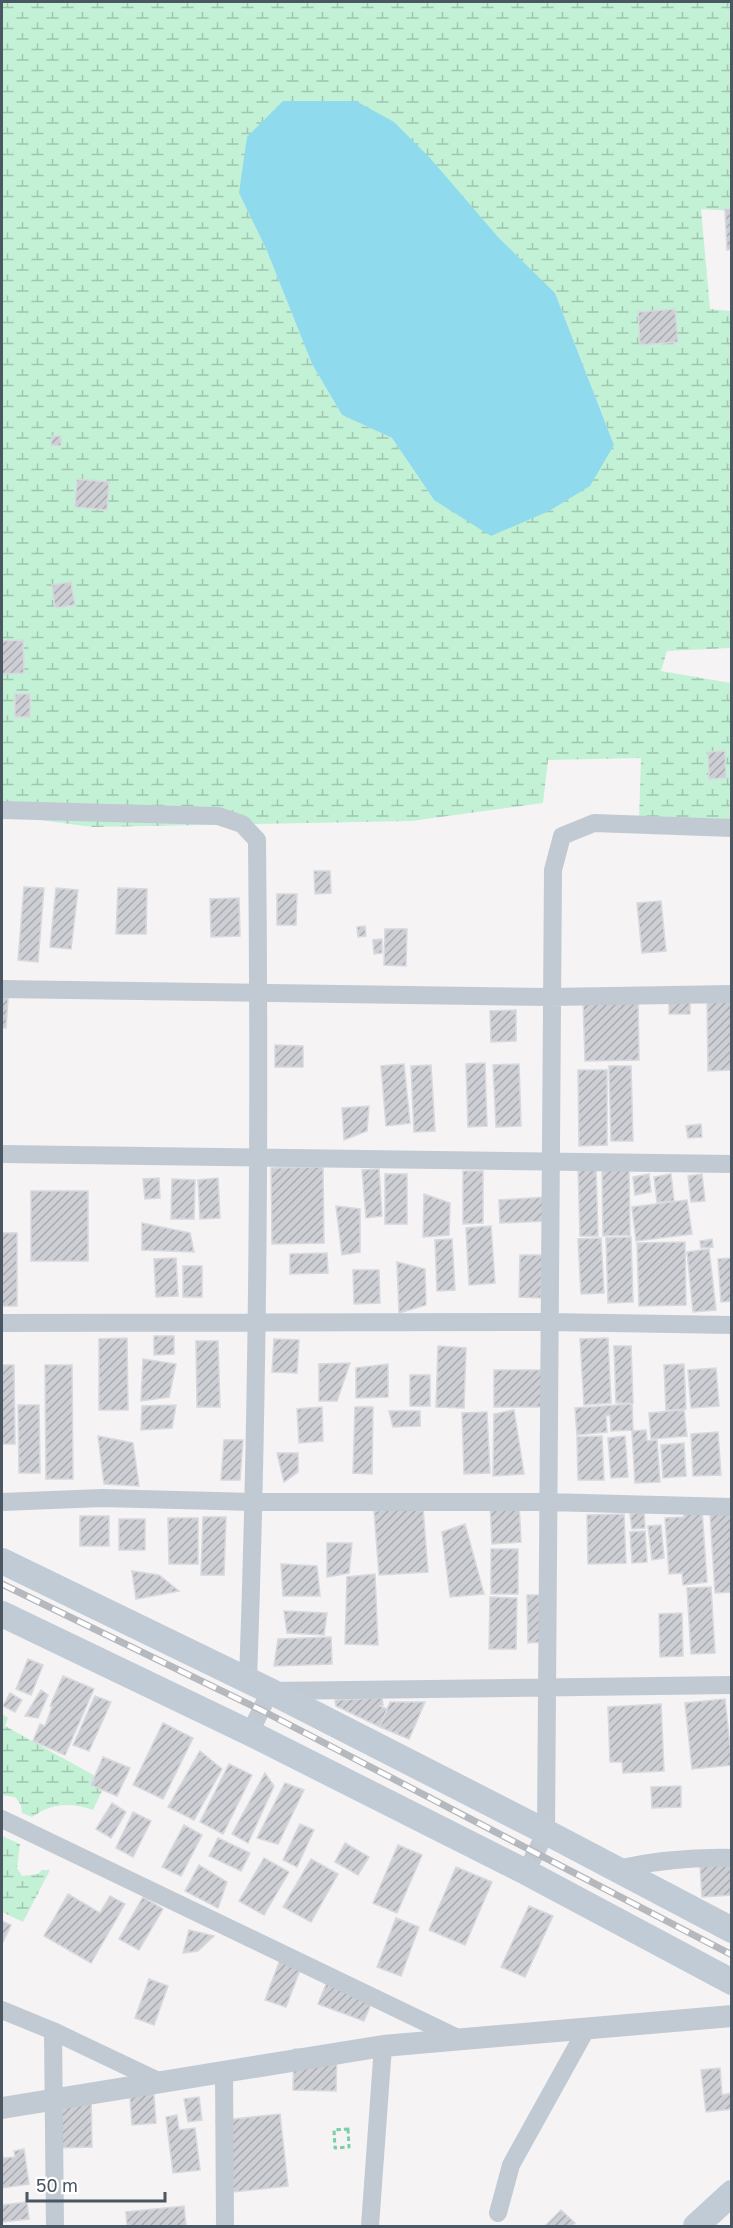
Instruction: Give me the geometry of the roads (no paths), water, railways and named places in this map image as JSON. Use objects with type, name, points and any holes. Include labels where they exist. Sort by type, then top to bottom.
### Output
[{"type":"main road","points":[[2,1561],[270,1691],[732,1930]]},
{"type":"main road","points":[[2,1614],[250,1733],[526,1872],[732,1982]]},
{"type":"main road","points":[[696,2226],[732,2193]]},
{"type":"street","points":[[2,810],[218,816],[242,824],[257,840],[256,1322],[254,1502],[248,1680]]},
{"type":"street","points":[[526,1872],[546,1832],[550,997],[553,870],[562,836],[594,823],[732,828]]},
{"type":"street","points":[[2,989],[550,997],[732,994]]},
{"type":"street","points":[[2,1154],[732,1164]]},
{"type":"street","points":[[2,1323],[549,1322],[732,1325]]},
{"type":"street","points":[[2,1502],[102,1498],[254,1502],[548,1502],[732,1507]]},
{"type":"street","points":[[250,1733],[270,1691],[732,1685]]},
{"type":"street","points":[[2,1819],[460,2039]]},
{"type":"street","points":[[616,1869],[645,1863],[732,1858]]},
{"type":"street","points":[[2,2010],[53,2031],[158,2082]]},
{"type":"street","points":[[2,2108],[383,2046],[732,2016]]},
{"type":"street","points":[[498,2213],[511,2165],[587,2028]]},
{"type":"street","points":[[53,2031],[55,2226]]},
{"type":"street","points":[[370,2226],[383,2046]]},
{"type":"street","points":[[224,2071],[225,2226]]},
{"type":"water","points":[[283,101],[356,101],[394,122],[430,158],[498,237],[555,293],[614,445],[590,486],[549,511],[491,536],[434,500],[392,438],[342,415],[312,364],[267,251],[239,193],[247,137]]},
{"type":"railway","points":[[2,1584],[261,1710],[732,1955]]}]
